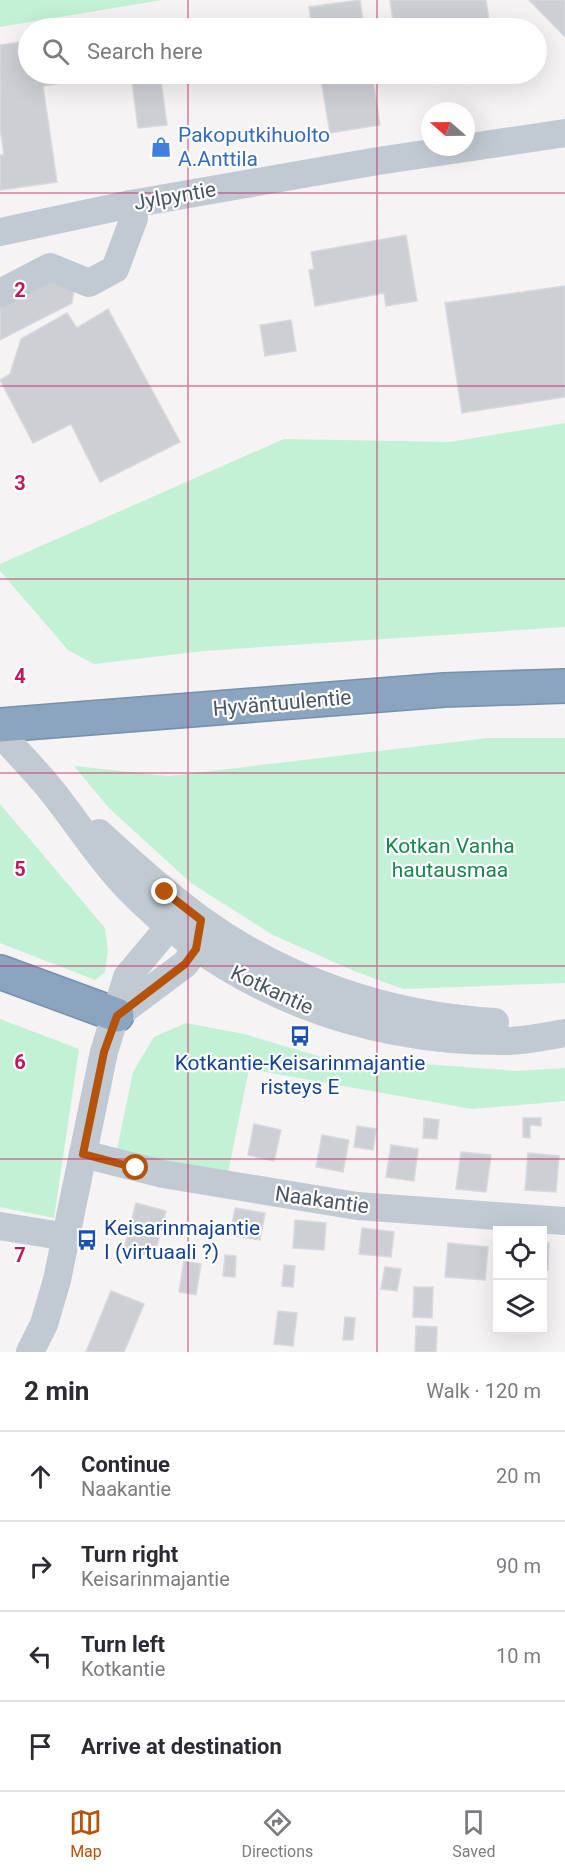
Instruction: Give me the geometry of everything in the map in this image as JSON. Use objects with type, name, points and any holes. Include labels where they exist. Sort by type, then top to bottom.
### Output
[{"type":"highway","name":"Hyväntuulentie","points":[[0,726],[444,690],[565,686]]},
{"type":"highway","points":[[0,972],[117,1016]]},
{"type":"street","name":"Jylpyntie","points":[[0,232],[131,204],[378,161],[565,133]]},
{"type":"street","points":[[0,293],[50,267],[89,283],[115,269],[134,218],[131,204]]},
{"type":"street","name":"Kotkantie","points":[[0,733],[52,791],[106,865],[169,927],[196,949],[271,993],[359,1024],[433,1037],[498,1041],[565,1033]]},
{"type":"street","name":"Kotkantie","points":[[52,791],[201,920],[236,943],[282,968],[370,1002],[434,1016],[509,1023],[565,1033]]},
{"type":"street","points":[[30,1352],[44,1323],[67,1237],[104,1052],[117,1016],[127,977],[133,967],[169,927],[201,920],[196,949],[177,972],[117,1016]]},
{"type":"street","name":"Naakantie","points":[[83,1154],[163,1174],[357,1206],[565,1221]]},
{"type":"street","points":[[0,1226],[67,1237]]},
{"type":"green space","points":[[0,0],[162,0],[54,18],[18,18],[18,24],[0,27]]},
{"type":"green space","points":[[565,423],[565,627],[203,651],[94,664],[68,650],[0,571],[0,564],[284,439],[450,442]]},
{"type":"green space","name":"Kotkan Vanha hautausmaa","points":[[488,738],[565,738],[565,983],[403,989],[354,971],[273,935],[191,883],[109,808],[74,766],[169,776]]},
{"type":"green space","points":[[0,804],[105,928],[108,951],[105,972],[95,980],[0,943]]},
{"type":"green space","points":[[0,1019],[79,1049],[54,1218],[0,1207]]},
{"type":"green space","points":[[186,1023],[244,1034],[318,1056],[517,1071],[565,1068],[565,1101],[472,1109],[249,1069],[228,1173],[116,1154],[133,1072],[154,1037]]},
{"type":"building","points":[[360,0],[363,18],[311,18],[309,7]]},
{"type":"building","points":[[390,0],[486,0],[489,18],[393,18]]},
{"type":"building","points":[[529,0],[565,0],[565,37],[547,18]]},
{"type":"building","points":[[18,42],[18,84],[56,84],[43,86],[57,182],[0,190],[0,155],[4,155],[0,127],[0,45]]},
{"type":"building","points":[[132,84],[161,84],[167,125],[138,128]]},
{"type":"building","points":[[322,84],[374,84],[380,125],[330,133]]},
{"type":"building","points":[[406,235],[417,301],[386,306],[384,293],[315,306],[309,270],[314,269],[311,252]]},
{"type":"building","points":[[44,278],[74,290],[72,303],[0,340],[0,300]]},
{"type":"building","points":[[565,286],[565,397],[462,413],[445,303]]},
{"type":"building","points":[[108,309],[180,442],[100,482],[71,424],[33,443],[0,380],[10,374],[21,339],[67,313],[77,328]]},
{"type":"building","points":[[291,320],[296,351],[265,356],[260,325]]},
{"type":"building","points":[[424,1118],[439,1120],[437,1139],[423,1138]]},
{"type":"building","points":[[523,1118],[541,1118],[541,1126],[530,1125],[530,1138],[523,1137]]},
{"type":"building","points":[[254,1124],[281,1130],[274,1161],[248,1155]]},
{"type":"building","points":[[357,1126],[376,1129],[373,1150],[354,1147]]},
{"type":"building","points":[[322,1135],[349,1140],[343,1172],[316,1167]]},
{"type":"building","points":[[391,1145],[418,1149],[414,1181],[386,1177]]},
{"type":"building","points":[[461,1152],[491,1155],[486,1192],[456,1189]]},
{"type":"building","points":[[528,1153],[559,1156],[556,1192],[525,1190]]},
{"type":"building","points":[[136,1203],[166,1211],[154,1257],[124,1249]]},
{"type":"building","points":[[235,1208],[265,1213],[260,1240],[230,1235]]},
{"type":"building","points":[[295,1220],[326,1223],[324,1250],[293,1248]]},
{"type":"building","points":[[362,1228],[394,1232],[391,1257],[359,1254]]},
{"type":"building","points":[[448,1243],[488,1247],[485,1280],[445,1277]]},
{"type":"building","points":[[547,1243],[549,1243],[548,1270]]},
{"type":"building","points":[[225,1255],[236,1256],[235,1277],[223,1276]]},
{"type":"building","points":[[184,1261],[201,1264],[196,1295],[179,1292]]},
{"type":"building","points":[[284,1265],[295,1266],[293,1287],[282,1286]]},
{"type":"building","points":[[385,1267],[401,1269],[397,1291],[381,1289]]},
{"type":"building","points":[[414,1287],[433,1287],[432,1318],[413,1317]]},
{"type":"building","points":[[111,1291],[144,1304],[124,1352],[86,1352]]},
{"type":"building","points":[[278,1311],[297,1313],[293,1346],[274,1344]]},
{"type":"building","points":[[345,1317],[355,1318],[353,1340],[343,1340]]},
{"type":"building","points":[[416,1326],[437,1327],[436,1352],[415,1352]]},
{"type":"place","name":"Pakoputkihuolto A.Anttila","points":[[161,147]]},
{"type":"place","name":"Kotkantie-Keisarinmajantie risteys E","points":[[300,1036]]},
{"type":"place","name":"Keisarinmajantie I (virtuaali ?)","points":[[87,1240]]},
{"type":"route","points":[[136,1168],[83,1154],[104,1052],[117,1016],[167,981],[185,964],[196,949],[201,920],[165,892]]}]
